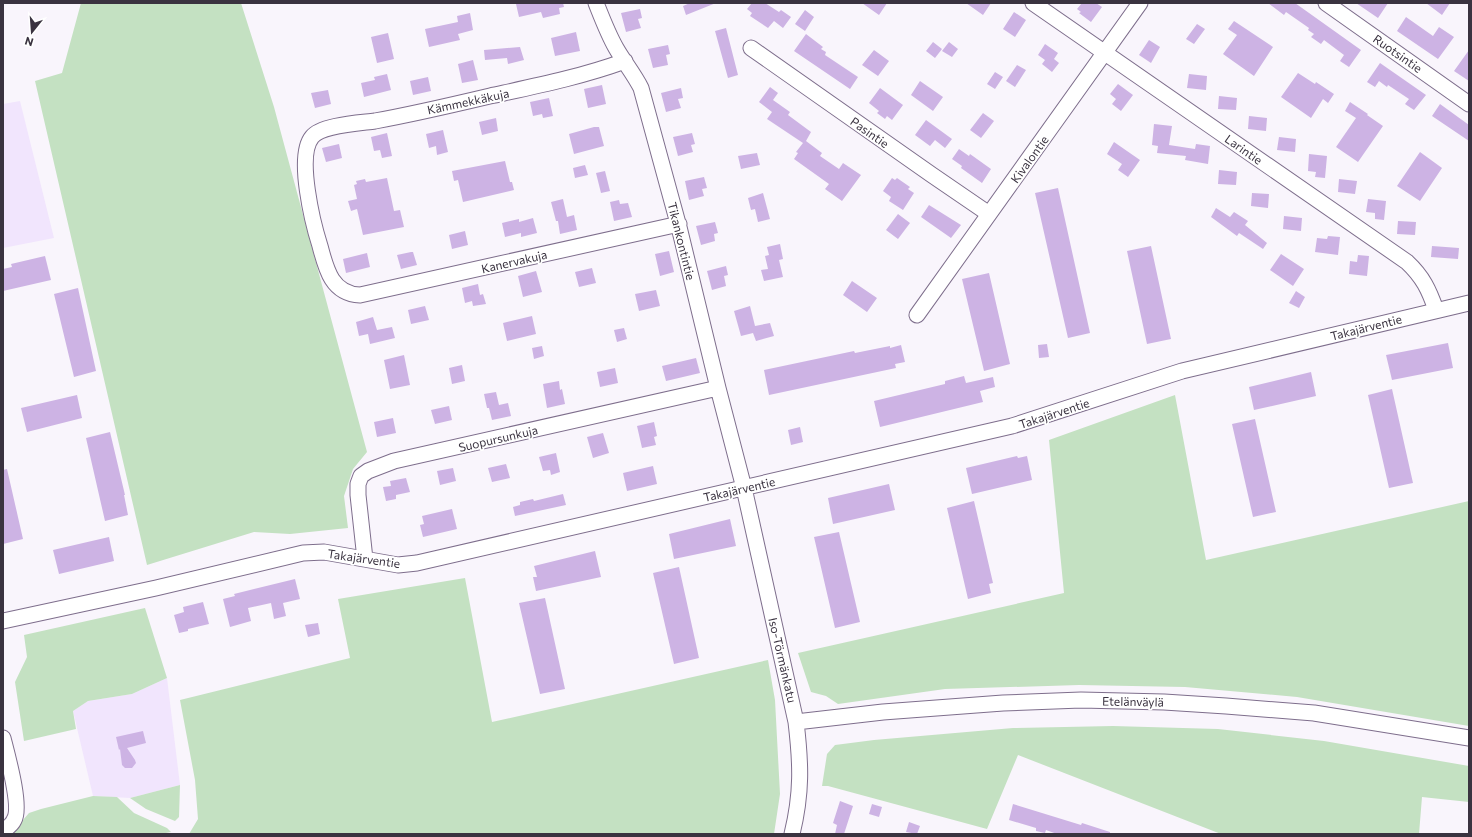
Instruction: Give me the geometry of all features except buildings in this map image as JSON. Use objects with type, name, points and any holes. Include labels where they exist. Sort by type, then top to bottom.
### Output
[{"type":"street","name":"Tikankontintie","points":[[596,3],[617,49],[632,71],[641,88],[678,224],[744,488]]},
{"type":"street","name":"Larintie","points":[[1033,3],[1407,262],[1421,276],[1436,310]]},
{"type":"street","name":"Kivalontie","points":[[918,314],[1140,3]]},
{"type":"street","name":"Ruotsintie","points":[[1326,3],[1469,104]]},
{"type":"street","name":"Pasintie","points":[[750,48],[989,214]]},
{"type":"street","name":"Kämmekkäkuja","points":[[348,294],[338,288],[331,277],[320,246],[310,210],[306,180],[306,151],[311,137],[317,133],[338,126],[376,120],[507,93],[598,71],[625,62]]},
{"type":"street","name":"Kanervakuja","points":[[348,294],[366,294],[678,224]]},
{"type":"street","name":"Takajärventie","points":[[3,621],[156,588],[303,553],[324,552],[398,564],[417,563],[1012,426],[1182,371],[1469,303]]},
{"type":"street","name":"Suopursunkuja","points":[[365,559],[358,490],[361,476],[368,471],[394,461],[718,388]]},
{"type":"street","name":"Iso-Törmänkatu","points":[[744,488],[796,722],[800,751],[800,783],[798,809],[792,834]]},
{"type":"street","name":"Etelänväylä","points":[[796,722],[883,712],[1003,703],[1081,700],[1149,701],[1314,713],[1469,738]]},
{"type":"street","points":[[3,738],[16,793],[16,815],[10,826],[3,831]]},
{"type":"shaded area","points":[[20,101],[54,238],[3,248],[3,104]]},
{"type":"shaded area","points":[[167,678],[180,785],[130,798],[93,796],[73,711],[88,701],[132,694]]},
{"type":"green space","points":[[81,3],[241,3],[274,107],[367,452],[353,469],[344,496],[348,528],[290,534],[254,532],[147,565],[35,81],[62,73]]},
{"type":"green space","points":[[1175,395],[1206,560],[1469,501],[1469,726],[1297,697],[1185,687],[1079,685],[945,689],[838,704],[826,696],[811,692],[798,653],[1064,593],[1049,440]]},
{"type":"green space","points":[[465,578],[492,722],[768,660],[775,700],[780,794],[774,834],[189,834],[198,819],[195,780],[180,700],[350,658],[338,599]]},
{"type":"green space","points":[[145,608],[167,678],[132,694],[88,701],[73,711],[76,729],[24,741],[15,682],[27,657],[24,635]]},
{"type":"green space","points":[[1113,726],[1218,729],[1324,741],[1469,766],[1469,802],[1422,797],[1419,834],[1221,834],[1018,755],[987,829],[828,786],[822,786],[827,754],[835,745],[874,740],[1013,728]]},
{"type":"green space","points":[[180,785],[179,817],[175,821],[146,809],[130,798]]},
{"type":"green space","points":[[93,796],[117,797],[134,813],[167,828],[171,832],[161,834],[11,834],[29,813]]}]
